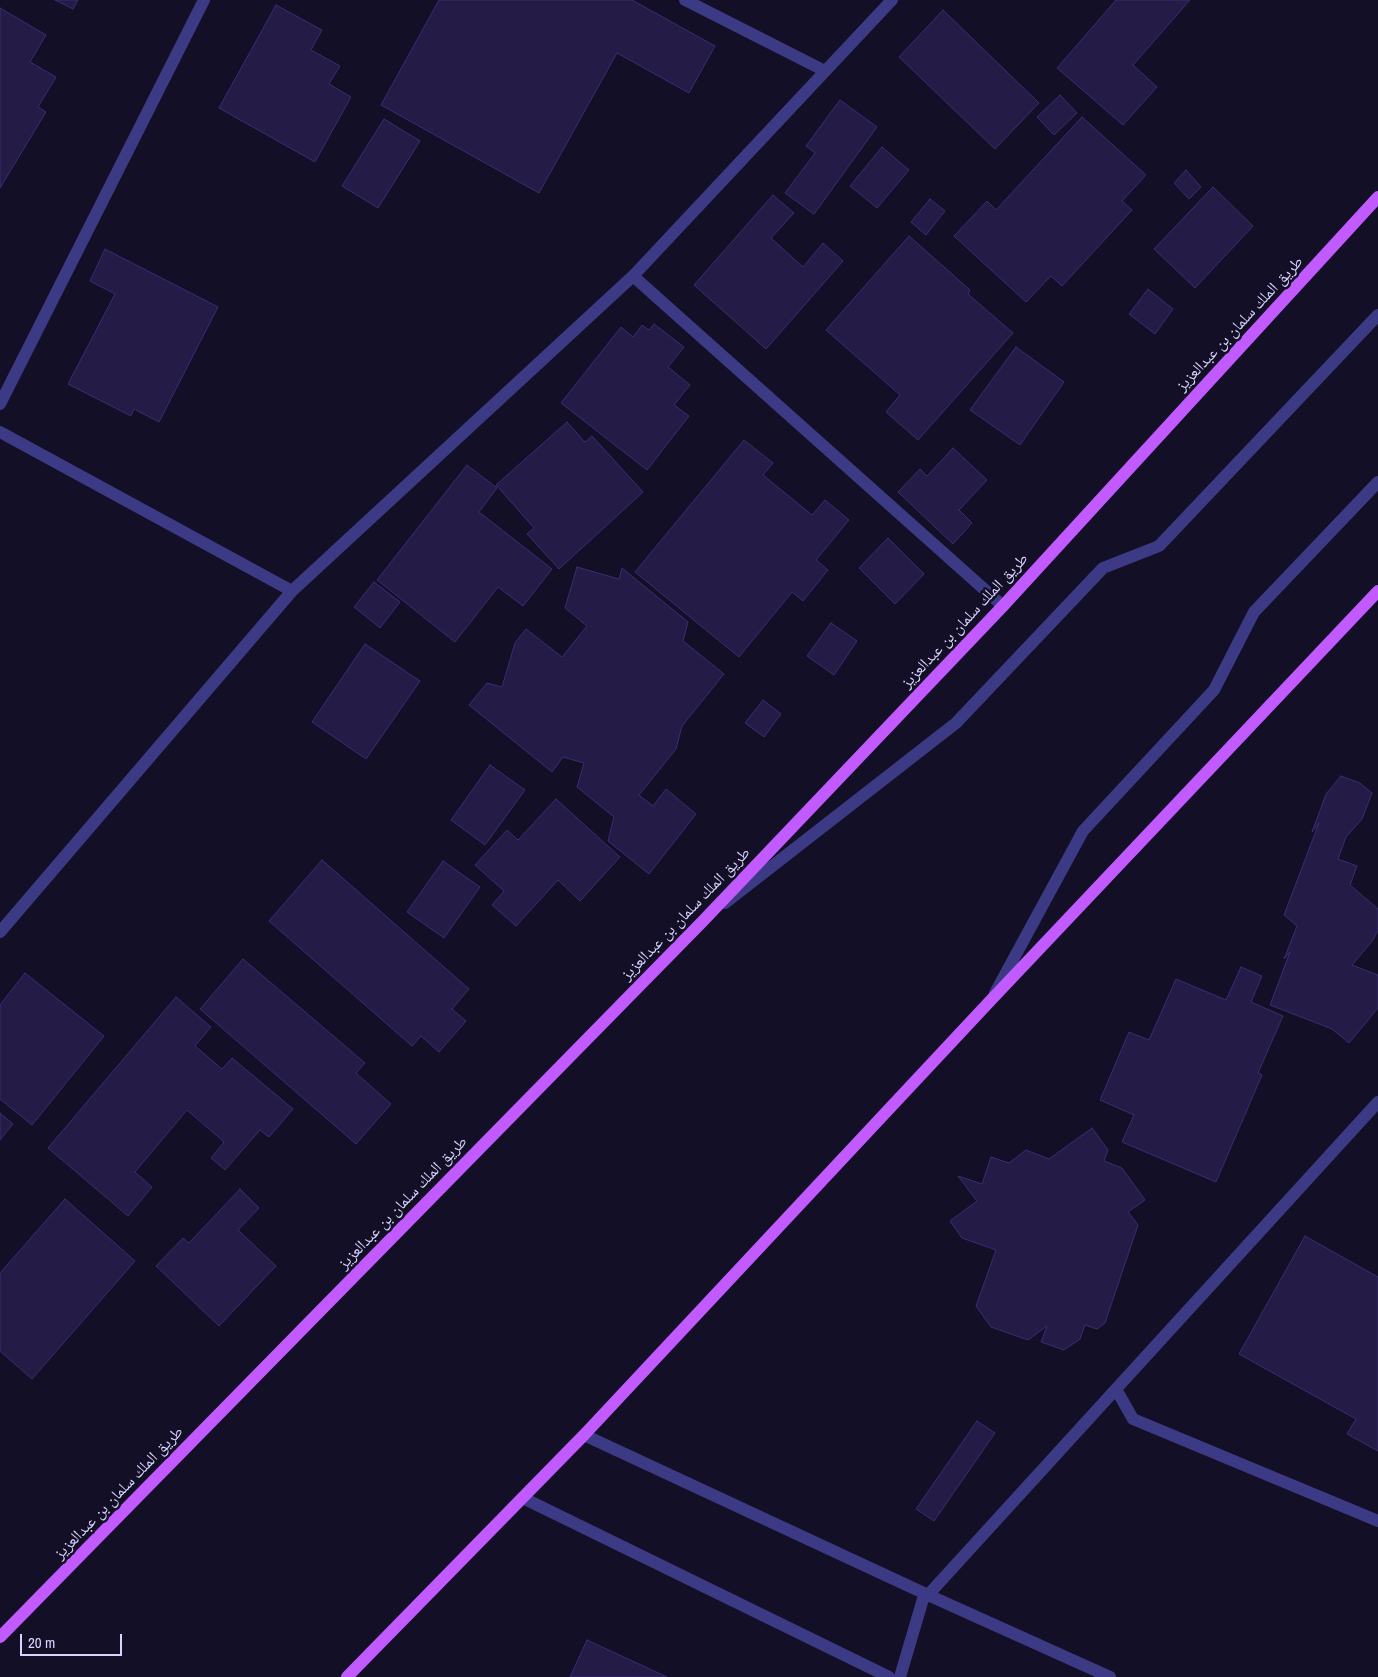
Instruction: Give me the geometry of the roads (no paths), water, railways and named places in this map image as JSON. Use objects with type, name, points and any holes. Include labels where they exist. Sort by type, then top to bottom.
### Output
[{"type":"main road","name":"طريق الملك سلمان بن عبدالعزيز","points":[[0,1637],[702,922],[1003,606],[1378,197]]},
{"type":"main road","points":[[347,1677],[584,1435],[1378,590]]},
{"type":"street","points":[[0,404],[204,0]]},
{"type":"street","points":[[684,0],[825,71]]},
{"type":"street","points":[[0,932],[292,591],[633,276],[892,0]]},
{"type":"street","points":[[633,276],[1003,606]]},
{"type":"street","points":[[702,922],[956,723],[1103,568],[1159,546],[1378,315]]},
{"type":"street","points":[[0,432],[292,591]]},
{"type":"street","points":[[991,1000],[1083,831],[1214,690],[1254,612],[1378,482]]},
{"type":"street","points":[[900,1677],[923,1599],[1378,1102]]},
{"type":"street","points":[[1116,1389],[1133,1419],[1378,1521]]},
{"type":"street","points":[[584,1435],[928,1595],[1110,1677]]},
{"type":"street","points":[[523,1498],[889,1677]]}]
